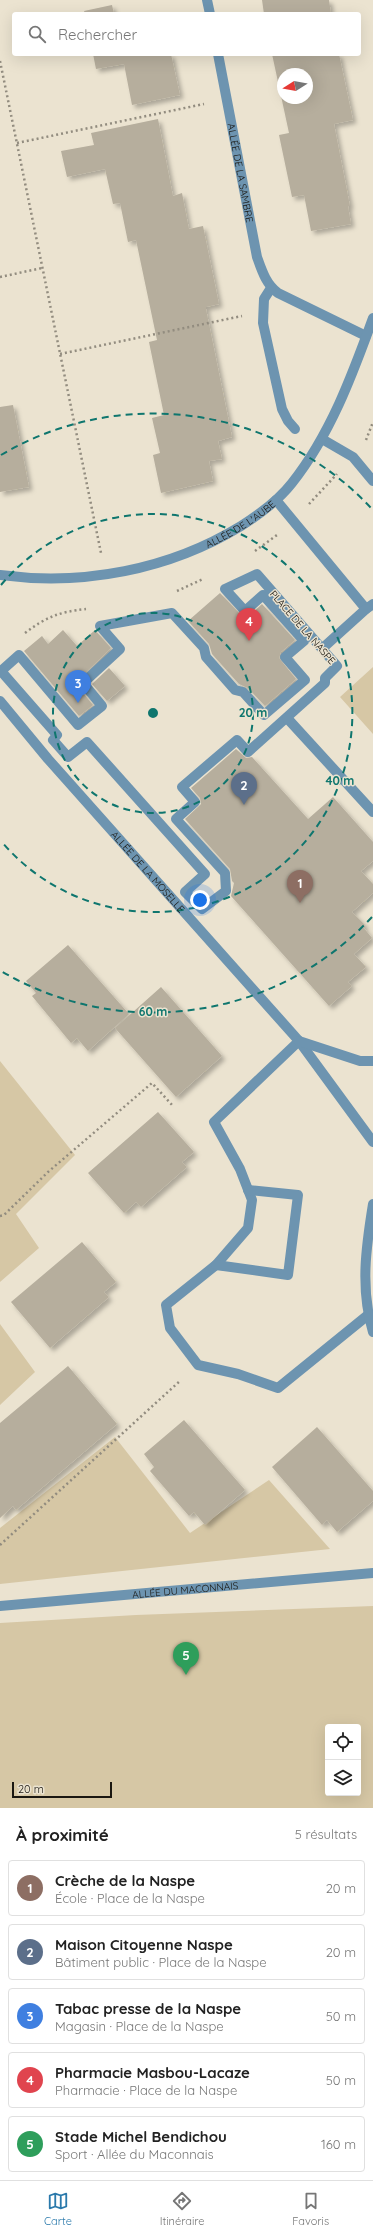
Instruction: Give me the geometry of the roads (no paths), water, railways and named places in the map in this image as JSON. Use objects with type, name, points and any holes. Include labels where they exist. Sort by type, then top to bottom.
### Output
[{"type":"street","points":[[207,0],[210,12]]},
{"type":"street","name":"ALLÉE DE LA SAMBRE","points":[[218,56],[257,258],[271,288]]},
{"type":"street","points":[[295,429],[288,421],[282,409],[264,323],[264,299],[271,288],[298,304],[366,336]]},
{"type":"street","name":"ALLÉE DE L'AUBE","points":[[0,576],[80,578],[106,576],[173,559],[202,547],[256,516],[276,500],[291,484],[322,439],[373,318]]},
{"type":"street","points":[[322,439],[353,458],[373,481]]},
{"type":"street","points":[[276,500],[370,606],[325,646]]},
{"type":"street","name":"PLACE DE LA NASPE","points":[[257,574],[338,666],[325,678],[325,684],[287,718],[248,752],[237,740],[182,788],[195,802],[176,818],[225,873],[226,891],[202,909],[185,892],[205,874],[87,742],[68,757],[53,740],[57,735],[1,671],[19,655],[78,724],[102,706],[83,683],[120,649],[100,626],[172,613],[204,648],[206,657],[235,690],[243,692],[264,716],[305,680],[285,657],[304,641],[263,595],[245,611],[224,589],[257,574]]},
{"type":"street","name":"ALLÉE DE LA MOSELLE","points":[[0,701],[48,759],[299,1041],[373,1142]]},
{"type":"street","points":[[287,718],[373,812]]},
{"type":"street","points":[[370,1315],[278,1388],[238,1374],[198,1365],[170,1328],[166,1305],[216,1265],[248,1228],[252,1200],[240,1169],[214,1122],[299,1041],[360,1061],[373,1061]]},
{"type":"street","points":[[216,1265],[288,1275],[298,1195],[248,1190]]},
{"type":"street","points":[[373,1204],[364,1280],[373,1332]]},
{"type":"street","name":"ALLÉE DU MACONNAIS","points":[[0,1606],[372,1573]]},
{"type":"place","name":"Pharmacie Masbou-Lacaze","points":[[249,641]]},
{"type":"place","name":"Tabac presse de la Naspe","points":[[78,703]]},
{"type":"place","name":"Maison Citoyenne Naspe","points":[[244,805]]},
{"type":"place","name":"Crèche de la Naspe","points":[[300,903]]},
{"type":"place","name":"Stade Michel Bendichou","points":[[186,1675]]}]
